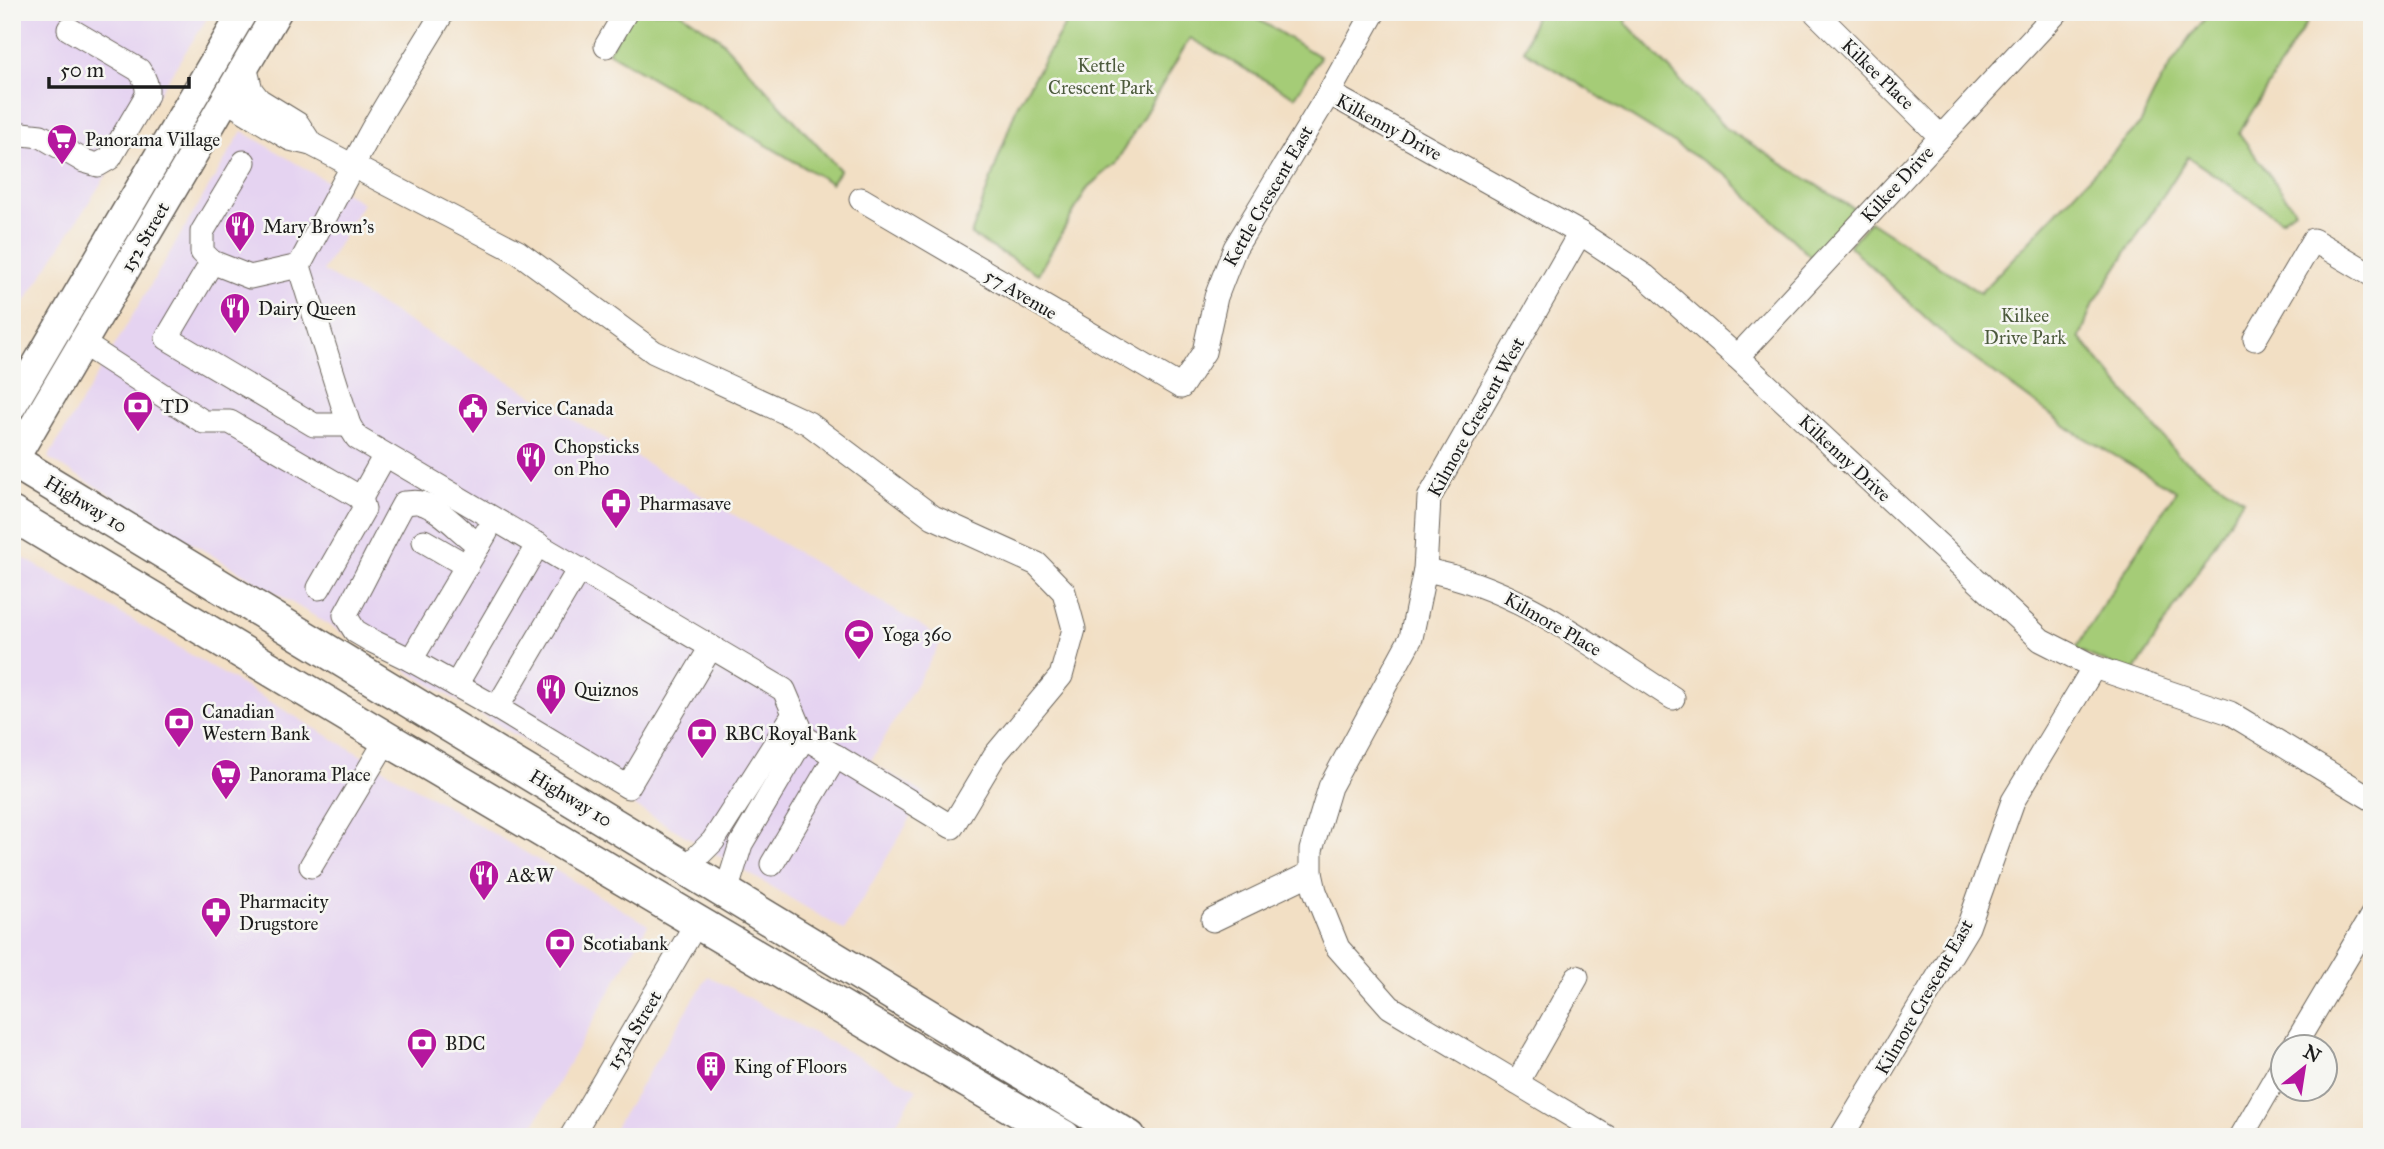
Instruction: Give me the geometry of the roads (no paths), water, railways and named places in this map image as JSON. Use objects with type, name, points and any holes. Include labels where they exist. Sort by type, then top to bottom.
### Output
[{"type":"highway","name":"Highway 10","points":[[13,461],[1129,1137]]},
{"type":"highway","points":[[12,514],[387,739],[1027,1118],[1064,1137]]},
{"type":"highway","points":[[646,892],[696,896],[726,892]]},
{"type":"highway","points":[[697,922],[708,914],[758,911]]},
{"type":"main road","name":"152 Street","points":[[13,461],[277,12]]},
{"type":"main road","name":"152 Street","points":[[12,406],[242,14]]},
{"type":"main road","points":[[226,100],[222,82],[243,40],[242,14]]},
{"type":"main road","points":[[189,162],[195,126],[210,94],[204,79]]},
{"type":"street","points":[[226,100],[290,139],[312,144],[353,166],[518,252],[654,352],[807,423],[933,517],[1037,564],[1063,592],[1074,629],[1061,676],[995,755],[952,827],[804,737],[784,690],[357,438],[349,425],[299,266],[353,166],[368,136],[443,12]]},
{"type":"street","points":[[606,46],[626,12]]},
{"type":"street","name":"Kettle Crescent East","points":[[1181,387],[1204,352],[1216,297],[1235,248],[1329,93],[1374,12]]},
{"type":"street","name":"Kilkee Place","points":[[1815,12],[1941,136]]},
{"type":"street","name":"Kilkee Drive","points":[[1737,357],[2057,12]]},
{"type":"street","points":[[23,134],[41,135],[84,161],[98,164],[110,158],[147,95],[145,77],[139,70],[69,29]]},
{"type":"street","points":[[245,66],[254,95],[298,124],[312,144]]},
{"type":"street","name":"Kilkenny Drive","points":[[1329,93],[1580,233],[1645,276],[1737,357],[2041,640],[2094,667],[2230,713],[2372,799]]},
{"type":"street","points":[[244,162],[202,232],[202,252],[212,262],[250,277],[299,266]]},
{"type":"street","name":"57 Avenue","points":[[861,199],[1181,387]]},
{"type":"street","name":"Kilmore Crescent West","points":[[1517,1083],[1390,1007],[1338,948],[1315,891],[1311,873],[1311,850],[1330,786],[1411,638],[1424,570],[1429,498],[1580,233]]},
{"type":"street","points":[[2255,340],[2313,240],[2372,275]]},
{"type":"street","points":[[212,262],[167,338],[314,425],[349,425]]},
{"type":"street","points":[[82,343],[204,422],[230,422],[361,498]]},
{"type":"street","points":[[319,588],[364,509],[361,498],[385,455]]},
{"type":"street","points":[[479,545],[464,536],[455,523],[420,503],[404,503],[345,615],[355,631],[497,708],[628,787],[712,647]]},
{"type":"street","points":[[411,660],[495,519]]},
{"type":"street","points":[[424,541],[467,566]]},
{"type":"street","points":[[456,685],[538,544]]},
{"type":"street","points":[[497,708],[579,569]]},
{"type":"street","name":"Kilmore Place","points":[[1424,570],[1483,585],[1542,614],[1673,698]]},
{"type":"street","name":"Kilmore Crescent East","points":[[1841,1137],[1968,927],[2013,801],[2094,667]]},
{"type":"street","points":[[686,868],[713,841],[794,714]]},
{"type":"street","points":[[726,892],[741,844],[804,737]]},
{"type":"street","points":[[311,866],[387,739]]},
{"type":"street","points":[[772,864],[836,756]]},
{"type":"street","points":[[1213,920],[1311,873]]},
{"type":"street","points":[[2301,1034],[2372,915]]},
{"type":"street","name":"153A Street","points":[[571,1137],[697,922]]},
{"type":"street","points":[[1577,977],[1517,1083],[1607,1137]]},
{"type":"street","points":[[2241,1137],[2268,1091]]},
{"type":"place","name":"Panorama Village","points":[[62,166]]},
{"type":"place","name":"Mary Brown's","points":[[240,253]]},
{"type":"place","name":"Dairy Queen","points":[[235,335]]},
{"type":"place","name":"TD","points":[[138,433]]},
{"type":"place","name":"Service Canada","points":[[473,435]]},
{"type":"place","name":"Chopsticks on Pho","points":[[531,484]]},
{"type":"place","name":"Pharmasave","points":[[616,530]]},
{"type":"place","name":"Yoga 360","points":[[859,661]]},
{"type":"place","name":"Quiznos","points":[[551,716]]},
{"type":"place","name":"Canadian Western Bank","points":[[179,749]]},
{"type":"place","name":"RBC Royal Bank","points":[[702,760]]},
{"type":"place","name":"Panorama Place","points":[[226,801]]},
{"type":"place","name":"A&W","points":[[484,902]]},
{"type":"place","name":"Pharmacity Drugstore","points":[[216,939]]},
{"type":"place","name":"Scotiabank","points":[[560,970]]},
{"type":"place","name":"BDC","points":[[422,1070]]},
{"type":"place","name":"King of Floors","points":[[711,1093]]},
{"type":"park label","name":"Kettle Crescent Park","points":[[1101,76]]},
{"type":"park label","name":"Kilkee Drive Park","points":[[2025,326]]}]
